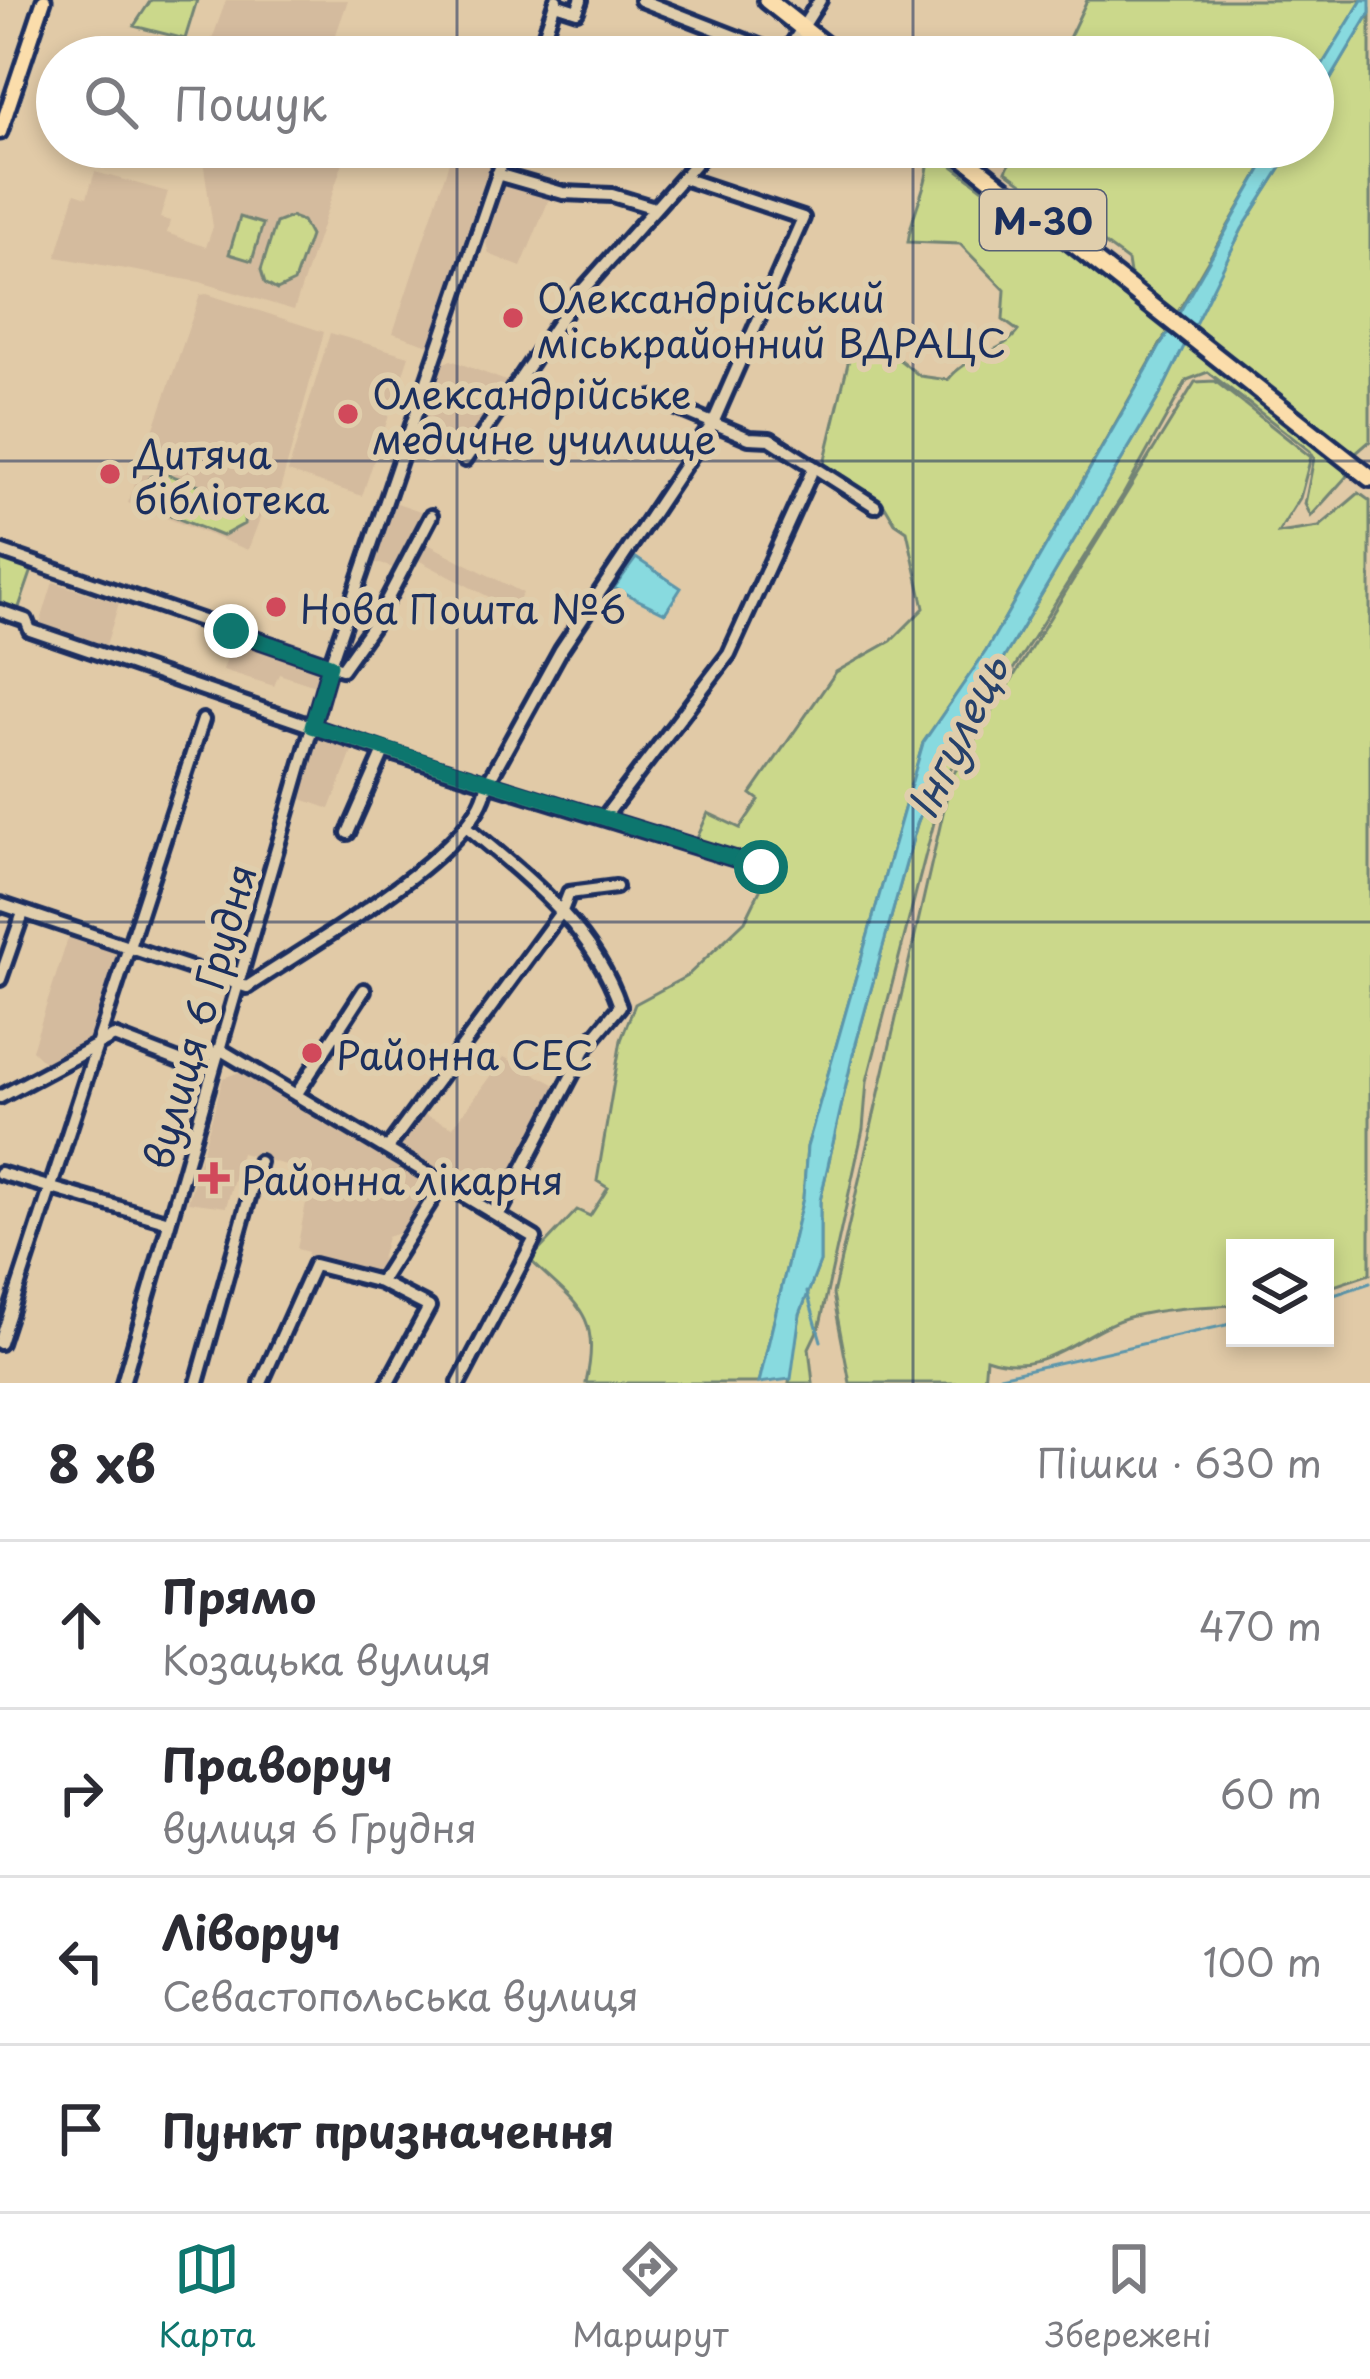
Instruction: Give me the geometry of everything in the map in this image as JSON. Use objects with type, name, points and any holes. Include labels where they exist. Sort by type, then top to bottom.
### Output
[{"type":"highway","points":[[767,0],[812,36]]},
{"type":"highway","name":"М-30","points":[[978,168],[1370,478]]},
{"type":"main road","points":[[0,105],[40,0]]},
{"type":"main road","points":[[0,132],[40,0]]},
{"type":"street","points":[[544,36],[556,2],[577,11],[581,0]]},
{"type":"street","points":[[641,0],[733,36]]},
{"type":"street","points":[[798,36],[820,0]]},
{"type":"street","name":"вулиця 6 Грудня","points":[[123,1383],[330,665],[499,168]]},
{"type":"street","points":[[465,460],[572,302],[692,168]]},
{"type":"street","points":[[497,174],[563,193],[612,195],[655,208]]},
{"type":"street","points":[[0,904],[247,987],[443,854],[486,800],[488,784],[561,650],[713,423],[803,218],[683,178]]},
{"type":"street","points":[[652,398],[749,438],[770,439],[875,506]]},
{"type":"street","points":[[606,815],[729,654],[813,469]]},
{"type":"street","points":[[0,551],[347,669],[431,516]]},
{"type":"street","points":[[0,611],[26,620],[30,630],[384,751],[606,815],[761,867]]},
{"type":"street","points":[[0,1342],[203,720]]},
{"type":"street","points":[[347,833],[384,751]]},
{"type":"street","points":[[466,826],[562,911],[609,975],[620,1006],[587,1046],[498,1216]]},
{"type":"street","points":[[387,1149],[562,911],[569,893],[616,887]]},
{"type":"street","points":[[0,979],[23,913]]},
{"type":"street","points":[[296,1095],[364,990]]},
{"type":"street","points":[[0,1097],[114,1036],[187,1064],[221,1050],[535,1238],[459,1383]]},
{"type":"street","points":[[197,1383],[259,1162]]},
{"type":"street","points":[[0,1173],[170,1222]]},
{"type":"street","points":[[380,1282],[443,1183]]},
{"type":"street","points":[[261,1383],[314,1265],[380,1282],[429,1307],[388,1383]]},
{"type":"shaded area","points":[[226,0],[348,0],[335,36],[213,36]]},
{"type":"shaded area","points":[[204,168],[341,168],[294,310],[200,282],[56,257],[75,193],[87,197],[95,172],[168,192],[160,218],[170,221],[167,233],[206,247],[213,227]]},
{"type":"shaded area","points":[[447,168],[492,168],[429,345],[393,333]]},
{"type":"shaded area","points":[[505,181],[550,197],[521,267],[489,254],[486,243]]},
{"type":"shaded area","points":[[200,295],[324,332],[275,508],[262,513],[248,550],[128,503]]},
{"type":"shaded area","name":"Олександрійське медичне училище","points":[[330,333],[409,356],[362,496],[288,472]]},
{"type":"shaded area","points":[[451,360],[511,383],[463,456],[414,444],[442,364]]},
{"type":"shaded area","points":[[394,502],[429,514],[393,568],[374,562]]},
{"type":"shaded area","points":[[422,541],[523,593],[514,610],[414,558]]},
{"type":"shaded area","points":[[53,582],[119,603],[106,645],[40,624]]},
{"type":"shaded area","points":[[234,636],[317,665],[315,686],[279,674],[274,686],[223,670]]},
{"type":"shaded area","points":[[317,733],[355,744],[330,809],[296,797]]},
{"type":"shaded area","points":[[70,932],[115,948],[120,961],[93,1040],[48,1066],[32,1050]]},
{"type":"shaded area","points":[[504,1057],[561,1088],[496,1208],[396,1148],[419,1112],[453,1127]]},
{"type":"shaded area","name":"Районна лікарня","points":[[240,1072],[436,1186],[408,1230],[387,1237],[377,1275],[306,1260],[308,1252],[297,1249],[312,1172],[241,1153],[226,1207],[188,1202],[223,1078]]},
{"type":"green space","points":[[151,0],[197,0],[186,36],[134,26]]},
{"type":"green space","points":[[1087,0],[1362,0],[1334,46],[1334,36],[1070,36]]},
{"type":"green space","points":[[1370,13],[1370,441],[1355,454],[1192,327],[1242,229],[1281,168],[1334,168],[1334,74]]},
{"type":"green space","points":[[927,168],[956,168],[1169,329],[986,651],[923,743],[807,1147],[803,1198],[759,1383],[586,1383],[588,1325],[573,1301],[530,1260],[577,1210],[590,1216],[608,1188],[597,1181],[621,1040],[635,1004],[687,976],[745,921],[766,878],[776,882],[781,875],[772,862],[696,841],[708,813],[740,828],[759,800],[751,794],[836,672],[891,641],[924,608],[907,531],[895,523],[883,503],[822,472],[849,359],[857,349],[877,342],[920,376],[948,380],[1018,331],[1003,320],[1005,290],[960,244],[908,242]]},
{"type":"green space","points":[[1262,168],[1175,317],[1130,274],[1128,261],[1006,171]]},
{"type":"green space","points":[[240,217],[263,224],[252,261],[229,254]]},
{"type":"green space","points":[[291,217],[302,221],[310,236],[294,282],[277,290],[265,283],[261,270],[276,223]]},
{"type":"green space","points":[[1185,343],[1340,462],[1347,476],[1311,516],[1305,504],[1314,458],[1310,451],[1208,372],[1187,380],[1123,495],[946,776],[867,1081],[863,1129],[820,1325],[809,1348],[813,1383],[789,1383],[800,1314],[820,1262],[820,1201],[853,1054],[917,824],[938,769],[1160,395]]},
{"type":"green space","points":[[1215,381],[1311,457],[1300,498],[1278,533],[1319,527],[1359,493],[1370,501],[1370,1274],[1334,1286],[1334,1239],[1226,1239],[1226,1306],[1133,1316],[1028,1362],[986,1358],[984,1383],[850,1383],[833,1294],[951,778],[1195,382]]},
{"type":"green space","points":[[157,471],[236,497],[245,508],[244,524],[222,536],[146,506],[141,486]]},
{"type":"green space","points":[[0,555],[33,567],[17,613],[0,607]]},
{"type":"water","points":[[1362,0],[1370,0],[1370,13],[1334,74],[1334,46]]},
{"type":"water","name":"Інгулець","points":[[1262,168],[1281,168],[1242,229],[1160,395],[938,769],[917,824],[853,1054],[820,1201],[820,1262],[800,1314],[791,1379],[759,1383],[803,1198],[807,1147],[923,743],[986,651]]},
{"type":"water","points":[[636,558],[681,588],[665,613],[614,588]]},
{"type":"waterway","points":[[1334,1295],[1370,1283]]},
{"type":"waterway","points":[[807,1292],[821,1341]]},
{"type":"waterway","points":[[993,1383],[1000,1376],[1226,1325]]},
{"type":"place","name":"Олександрійський міськрайонний ВДРАЦС","points":[[513,318]]},
{"type":"place","name":"Олександрійське медичне училище","points":[[348,414]]},
{"type":"place","name":"Дитяча бібліотека","points":[[110,474]]},
{"type":"place","name":"Нова Пошта №6","points":[[276,607]]},
{"type":"place","name":"Районна СЕС","points":[[312,1053]]},
{"type":"place","name":"Районна лікарня","points":[[214,1178]]},
{"type":"route","points":[[231,631],[330,665],[312,726],[761,867]]}]
